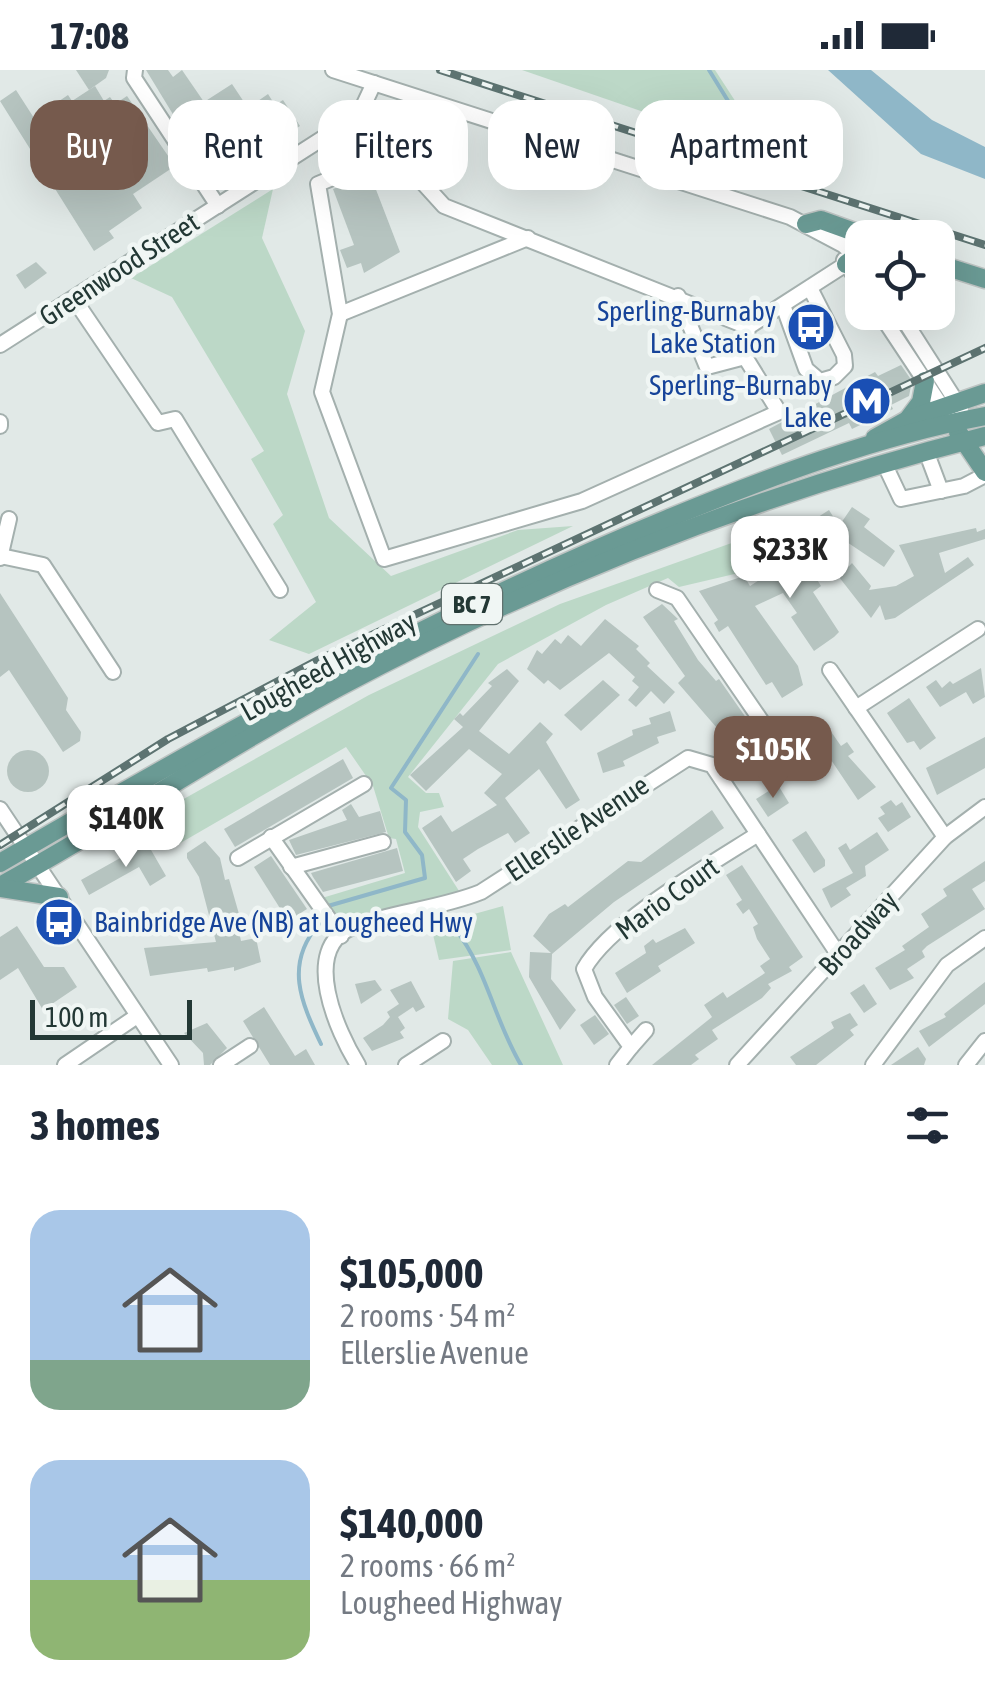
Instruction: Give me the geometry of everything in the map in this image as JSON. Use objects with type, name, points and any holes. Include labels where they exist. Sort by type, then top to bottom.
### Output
[{"type":"main road","points":[[806,224],[821,220],[845,228]]},
{"type":"main road","points":[[955,269],[985,279]]},
{"type":"main road","points":[[909,419],[920,402],[925,380]]},
{"type":"main road","points":[[844,454],[909,419],[985,393]]},
{"type":"main road","points":[[968,420],[978,441],[985,473]]},
{"type":"main road","name":"Lougheed Highway","points":[[0,863],[370,654],[546,568],[725,495],[844,454],[968,420]]},
{"type":"main road","name":"Lougheed Highway","points":[[0,887],[335,690],[552,581],[710,521],[926,451],[978,441]]},
{"type":"main road","points":[[0,887],[59,897]]},
{"type":"street","points":[[135,70],[134,78],[218,206]]},
{"type":"street","points":[[333,70],[578,146],[806,224],[845,250]]},
{"type":"street","name":"Greenwood Street","points":[[0,345],[359,115],[374,82]]},
{"type":"street","points":[[395,152],[444,206],[748,327],[745,357],[778,412],[582,501],[384,559],[322,392],[340,314],[318,184],[395,152]]},
{"type":"street","points":[[340,314],[528,238]]},
{"type":"street","points":[[748,327],[845,266]]},
{"type":"street","points":[[784,305],[809,374],[820,381],[834,377],[845,366],[844,355],[810,288]]},
{"type":"street","points":[[678,296],[707,367],[745,357]]},
{"type":"street","points":[[74,299],[158,423],[176,419],[280,590]]},
{"type":"street","points":[[891,330],[925,380],[968,420]]},
{"type":"street","points":[[909,330],[950,404]]},
{"type":"street","points":[[926,451],[941,491]]},
{"type":"street","points":[[884,464],[901,499],[964,486],[985,473]]},
{"type":"street","points":[[9,519],[0,557],[44,565],[113,672]]},
{"type":"street","points":[[657,590],[677,598],[772,738],[721,778],[838,954]]},
{"type":"street","points":[[856,708],[978,629]]},
{"type":"street","points":[[830,670],[945,837]]},
{"type":"street","name":"Ellerslie Avenue","points":[[341,936],[354,926],[444,907],[480,892],[674,764],[700,760],[712,765],[721,778]]},
{"type":"street","points":[[238,858],[364,784]]},
{"type":"street","name":"Broadway","points":[[736,1065],[945,837],[985,807]]},
{"type":"street","points":[[0,809],[170,1065]]},
{"type":"street","name":"Mario Court","points":[[631,1046],[595,997],[584,969],[594,952],[681,884],[758,834]]},
{"type":"street","points":[[271,837],[341,936],[329,955],[328,1002],[340,1036],[358,1065]]},
{"type":"street","points":[[291,867],[383,842]]},
{"type":"street","points":[[873,1065],[947,965],[985,938]]},
{"type":"street","points":[[65,1065],[137,1016]]},
{"type":"street","points":[[617,1065],[646,1030]]},
{"type":"street","points":[[406,1065],[442,1041]]},
{"type":"street","points":[[966,1065],[985,1041]]},
{"type":"street","points":[[221,1065],[250,1046]]},
{"type":"green space","points":[[522,70],[715,70],[735,100],[635,100],[635,109]]},
{"type":"green space","points":[[273,190],[262,238],[305,331],[287,394],[329,518],[391,576],[518,530],[573,526],[309,654],[269,640],[316,602],[273,524],[283,515],[251,459],[264,451],[172,297],[131,278]]},
{"type":"green space","points":[[782,525],[760,568],[679,587],[668,578],[606,605],[498,664],[408,777],[426,793],[439,793],[444,807],[420,812],[418,827],[461,894],[336,923],[322,898],[405,873],[396,839],[389,838],[373,786],[346,747],[177,845],[157,814],[369,695],[560,604]]},
{"type":"green space","points":[[503,906],[511,950],[439,960],[431,926]]},
{"type":"green space","points":[[511,952],[563,1065],[492,1065],[468,1030],[448,1019],[453,961]]},
{"type":"water","points":[[828,70],[871,70],[932,120],[985,147],[985,179],[921,154]]},
{"type":"building","points":[[76,70],[109,70],[106,78],[89,90]]},
{"type":"building","points":[[146,70],[168,70],[173,77],[182,70],[203,100],[168,100],[168,106]]},
{"type":"building","points":[[232,84],[243,100],[207,100]]},
{"type":"building","points":[[95,86],[103,100],[74,100]]},
{"type":"building","points":[[16,90],[30,112],[30,149],[0,101]]},
{"type":"building","points":[[148,127],[168,156],[168,171],[148,184]]},
{"type":"building","points":[[56,190],[139,190],[133,194],[142,208],[109,231],[114,238],[94,251]]},
{"type":"building","points":[[333,190],[376,190],[400,252],[364,273],[361,263],[347,268],[340,250],[354,245]]},
{"type":"building","points":[[36,262],[47,273],[25,289],[16,275]]},
{"type":"building","points":[[901,365],[912,381],[909,396],[891,405],[893,409],[852,429],[849,423],[782,455],[769,429],[875,372],[878,376]]},
{"type":"building","points":[[852,507],[870,519],[864,527],[895,551],[884,567],[826,528],[819,537],[841,554],[813,573],[821,586],[813,592],[839,632],[814,651],[791,617],[797,613],[783,593],[755,606],[798,666],[803,685],[782,698],[772,682],[766,685],[728,626],[719,632],[714,623],[718,620],[699,591],[744,576],[750,586],[770,573],[806,563],[821,554],[804,526],[829,510],[839,526]]},
{"type":"building","points":[[976,528],[977,532],[985,529],[985,539],[939,553],[945,573],[968,557],[974,565],[895,618],[885,620],[880,605],[871,618],[839,577],[852,563],[871,586],[869,590],[896,586],[914,576],[899,545]]},
{"type":"building","points":[[0,593],[68,698],[66,710],[81,732],[80,741],[63,752],[9,670],[0,677]]},
{"type":"building","points":[[662,604],[678,619],[674,621],[698,660],[716,681],[719,679],[751,725],[730,743],[678,683],[685,676],[643,617]]},
{"type":"building","points":[[605,619],[639,646],[636,649],[650,663],[647,666],[675,692],[664,704],[651,691],[636,707],[628,700],[639,687],[632,681],[635,677],[609,653],[560,690],[548,680],[544,684],[527,669],[537,650],[542,654],[555,639],[561,644],[568,635],[581,646]]},
{"type":"building","points":[[981,668],[985,697],[973,704],[966,692],[940,707],[926,687],[936,680],[942,688]]},
{"type":"building","points":[[507,669],[519,681],[479,731],[509,754],[540,722],[553,734],[546,742],[580,800],[566,809],[539,769],[505,798],[530,833],[515,843],[508,833],[478,849],[463,859],[471,871],[456,882],[422,828],[441,815],[452,832],[497,805],[484,793],[502,774],[469,749],[426,791],[410,775],[463,727],[454,719],[460,713],[463,716],[492,686],[488,683]]},
{"type":"building","points":[[603,680],[620,695],[581,731],[564,715]]},
{"type":"building","points":[[909,698],[936,738],[920,750],[914,741],[907,743],[887,713]]},
{"type":"building","points":[[670,711],[676,731],[657,737],[659,743],[623,761],[625,766],[603,773],[597,753],[633,735],[632,730],[651,724],[649,718]]},
{"type":"building","points":[[825,723],[841,746],[847,742],[854,752],[848,756],[876,787],[858,800],[825,751],[821,754],[810,737]]},
{"type":"building","points":[[985,737],[985,768],[937,795],[926,768]]},
{"type":"building","points":[[28,750],[42,757],[49,771],[42,785],[28,792],[14,785],[7,771],[14,757]]},
{"type":"building","points":[[343,759],[353,778],[235,847],[224,829]]},
{"type":"building","points":[[778,785],[789,803],[768,817],[756,799]]},
{"type":"building","points":[[891,800],[896,806],[902,802],[911,817],[888,832],[878,818],[885,814],[880,807]]},
{"type":"building","points":[[351,804],[359,817],[380,811],[386,832],[296,855],[289,840],[347,820],[342,810]]},
{"type":"building","points":[[712,810],[724,828],[614,902],[552,954],[551,979],[576,1010],[560,1030],[529,977],[530,952],[551,953],[533,936],[549,914],[565,904],[568,907],[628,861],[641,862]]},
{"type":"building","points":[[806,831],[825,860],[825,866],[814,873],[792,840]]},
{"type":"building","points":[[877,832],[889,850],[865,866],[866,876],[846,888],[851,895],[831,908],[822,889],[853,873],[838,848],[846,843],[850,850]]},
{"type":"building","points":[[205,841],[220,858],[225,880],[229,879],[241,921],[237,922],[241,941],[256,938],[261,962],[234,971],[234,967],[208,972],[207,968],[150,976],[144,948],[216,942],[199,877],[187,858],[187,853]]},
{"type":"building","points":[[147,843],[166,876],[150,886],[139,867],[89,895],[81,880]]},
{"type":"building","points":[[397,848],[403,871],[323,892],[311,873]]},
{"type":"building","points":[[271,856],[307,909],[288,921],[254,867]]},
{"type":"building","points":[[985,861],[985,881],[972,889],[985,909],[927,946],[922,951],[925,957],[907,969],[914,978],[890,990],[875,968],[905,950],[902,946],[929,927],[921,914],[947,896],[943,889]]},
{"type":"building","points":[[742,865],[803,957],[789,967],[792,971],[768,984],[771,988],[762,998],[712,1030],[718,1039],[695,1055],[699,1059],[691,1065],[652,1065],[712,1017],[704,1005],[723,992],[727,998],[765,973],[760,966],[770,959],[757,939],[753,927],[758,924],[749,909],[743,914],[736,904],[742,900],[726,875]]},
{"type":"building","points":[[17,926],[44,967],[64,967],[77,987],[43,1010],[18,968],[0,980],[0,937]]},
{"type":"building","points":[[685,928],[695,943],[658,966],[661,971],[627,993],[615,973],[646,953],[644,946],[653,939],[656,943]]},
{"type":"building","points":[[375,980],[382,990],[361,1004],[355,984]]},
{"type":"building","points":[[411,981],[425,1007],[416,1012],[413,1007],[398,1017],[405,1028],[400,1032],[404,1038],[372,1051],[363,1038],[383,1025],[390,1017],[387,1012],[399,1004],[390,990]]},
{"type":"building","points":[[985,982],[985,1004],[929,1047],[919,1031],[946,1017],[944,1014]]},
{"type":"building","points":[[864,984],[877,1004],[864,1013],[850,993]]},
{"type":"building","points":[[626,997],[639,1016],[627,1024],[614,1005]]},
{"type":"building","points":[[264,1007],[295,1056],[306,1049],[315,1065],[270,1065],[243,1021]]},
{"type":"building","points":[[850,1013],[858,1025],[850,1030],[854,1035],[816,1065],[796,1065],[790,1057],[834,1028],[831,1022]]},
{"type":"building","points":[[595,1015],[609,1034],[594,1045],[580,1025]]},
{"type":"building","points":[[207,1023],[227,1048],[210,1065],[204,1065],[203,1053],[184,1033]]},
{"type":"building","points":[[918,1047],[926,1059],[924,1065],[891,1065]]},
{"type":"waterway","points":[[709,70],[727,100]]},
{"type":"waterway","points":[[328,906],[425,878],[422,855],[405,832],[406,800],[391,788],[478,654]]},
{"type":"waterway","points":[[319,924],[302,954],[299,983],[321,1044]]},
{"type":"waterway","points":[[456,930],[476,962],[521,1065]]},
{"type":"railway","points":[[440,70],[985,245]]},
{"type":"railway","points":[[0,845],[168,739],[318,660],[985,348]]},
{"type":"place","name":"Sperling-Burnaby Lake Station","points":[[811,327]]},
{"type":"place","name":"Sperling–Burnaby Lake","points":[[867,401]]},
{"type":"place","name":"Bainbridge Ave (NB) at Lougheed Hwy","points":[[59,922]]}]
